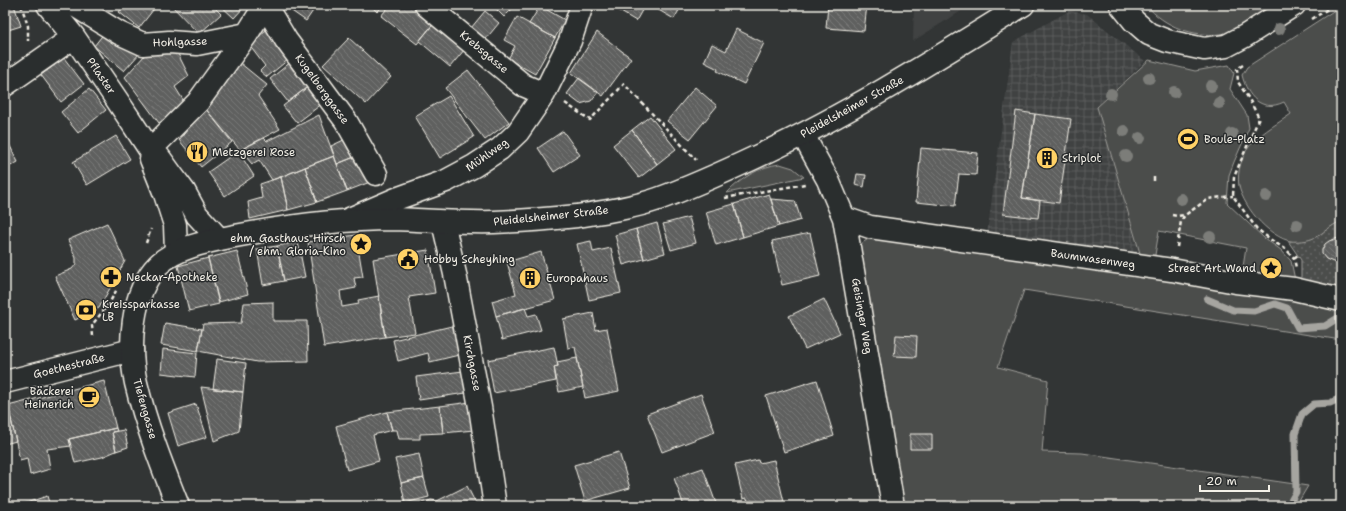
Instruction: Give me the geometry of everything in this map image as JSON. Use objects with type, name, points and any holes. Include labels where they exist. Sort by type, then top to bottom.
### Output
[{"type":"street","name":"Pflaster","points":[[48,5],[74,37],[150,150],[159,157],[184,192],[198,215],[219,239]]},
{"type":"street","name":"Hohlgasse","points":[[74,5],[119,33],[143,44],[169,42],[197,44],[247,34]]},
{"type":"street","points":[[150,150],[198,102],[247,34],[265,5]]},
{"type":"street","name":"Kugelberggasse","points":[[265,5],[286,40],[346,121],[376,174]]},
{"type":"street","name":"Krebsgasse","points":[[426,5],[524,85],[544,94]]},
{"type":"street","name":"Mühlweg","points":[[345,221],[396,199],[446,181],[474,166],[500,149],[518,132],[544,94],[570,41],[582,5]]},
{"type":"street","name":"Pleidelsheimer Straße","points":[[176,252],[219,239],[325,222],[394,220],[495,222],[583,214],[618,209],[656,200],[713,177],[803,136],[908,76],[1023,5]]},
{"type":"street","points":[[1120,5],[1134,21],[1150,34],[1167,41],[1204,49],[1226,46],[1245,36],[1294,5]]},
{"type":"street","points":[[5,85],[74,37]]},
{"type":"street","name":"Geisinger Weg","points":[[803,136],[828,180],[844,218],[893,506]]},
{"type":"street","name":"Pflaster","points":[[150,150],[151,161],[165,194],[175,225],[176,252]]},
{"type":"street","name":"Baumwasenweg","points":[[844,218],[870,227],[1172,270],[1236,282],[1294,289],[1341,300]]},
{"type":"street","name":"Kirchgasse","points":[[443,222],[455,274],[480,407],[495,506]]},
{"type":"street","name":"Tiefengasse","points":[[176,252],[160,263],[151,273],[142,289],[135,314],[132,350],[136,380],[146,417],[178,506]]},
{"type":"street","name":"Goethestraße","points":[[5,382],[132,350]]},
{"type":"path","points":[[21,5],[28,26],[28,48],[23,73]]},
{"type":"path","points":[[1318,15],[1334,5]]},
{"type":"path","points":[[1237,69],[1238,82],[1250,99],[1260,118],[1234,177],[1233,196],[1258,229],[1274,242],[1286,249],[1294,258],[1298,255]]},
{"type":"path","points":[[544,94],[557,98],[590,120],[624,84],[677,140]]},
{"type":"path","points":[[713,177],[723,198],[828,180]]},
{"type":"path","points":[[1154,177],[1154,184]]},
{"type":"path","points":[[1178,242],[1181,221],[1185,215],[1208,199],[1233,196]]},
{"type":"path","points":[[1172,215],[1185,215]]},
{"type":"shaded area","points":[[914,5],[971,5],[913,41]]},
{"type":"shaded area","points":[[1146,5],[1282,5],[1237,32],[1211,35],[1190,32],[1171,25],[1154,13]]},
{"type":"shaded area","points":[[1341,6],[1341,221],[1319,236],[1304,242],[1294,242],[1274,234],[1265,226],[1250,209],[1240,190],[1238,180],[1239,170],[1242,160],[1250,145],[1261,135],[1291,114],[1284,102],[1276,105],[1268,105],[1262,104],[1256,100],[1247,90],[1242,75],[1247,67]]},
{"type":"shaded area","points":[[1069,11],[1087,14],[1145,61],[1097,107],[1146,276],[985,250],[1013,42]]},
{"type":"shaded area","points":[[1149,60],[1195,71],[1229,65],[1234,73],[1230,89],[1247,115],[1249,128],[1229,175],[1227,203],[1264,238],[1281,250],[1291,261],[1295,280],[1242,273],[1246,248],[1159,231],[1154,261],[1142,260],[1097,107]]},
{"type":"shaded area","points":[[780,164],[793,168],[804,177],[727,193],[738,183],[758,170]]},
{"type":"shaded area","points":[[1341,221],[1341,295],[1301,281],[1301,260],[1288,241],[1312,239]]},
{"type":"shaded area","points":[[874,235],[1341,304],[1341,340],[1024,290],[998,367],[1048,380],[1042,452],[1082,453],[1308,486],[1296,506],[886,506],[858,246]]},
{"type":"building","points":[[5,5],[14,5],[21,26],[5,31]]},
{"type":"building","points":[[124,5],[157,5],[139,28],[119,12]]},
{"type":"building","points":[[171,5],[212,5],[221,14],[199,34]]},
{"type":"building","points":[[220,5],[246,5],[234,18]]},
{"type":"building","points":[[283,5],[317,5],[306,21]]},
{"type":"building","points":[[370,5],[384,5],[377,12]]},
{"type":"building","points":[[390,5],[424,5],[439,17],[417,44],[381,16]]},
{"type":"building","points":[[492,5],[516,5],[504,17]]},
{"type":"building","points":[[609,5],[645,5],[636,21]]},
{"type":"building","points":[[650,5],[682,5],[674,19]]},
{"type":"building","points":[[828,5],[867,5],[864,31],[826,28]]},
{"type":"building","points":[[540,6],[565,20],[555,38],[529,24]]},
{"type":"building","points":[[485,11],[499,23],[485,40],[471,28]]},
{"type":"building","points":[[439,17],[470,43],[450,67],[419,41]]},
{"type":"building","points":[[517,17],[555,38],[535,74],[508,59],[515,46],[504,40]]},
{"type":"building","points":[[267,29],[289,59],[267,77],[260,71],[265,66],[249,45]]},
{"type":"building","points":[[736,29],[764,43],[744,84],[717,71],[718,69],[704,62],[712,44],[726,51]]},
{"type":"building","points":[[105,32],[140,53],[124,71],[94,46]]},
{"type":"building","points":[[597,32],[631,58],[603,96],[571,73]]},
{"type":"building","points":[[349,38],[391,77],[366,104],[323,65]]},
{"type":"building","points":[[175,48],[189,76],[175,87],[185,103],[159,123],[125,77],[145,55]]},
{"type":"building","points":[[64,58],[84,84],[61,102],[41,75]]},
{"type":"building","points":[[292,61],[310,85],[288,102],[270,79]]},
{"type":"building","points":[[240,63],[267,85],[258,96],[280,129],[240,150],[205,108]]},
{"type":"building","points":[[468,70],[509,122],[485,140],[445,88]]},
{"type":"building","points":[[579,78],[598,92],[591,101],[580,104],[567,94]]},
{"type":"building","points":[[310,85],[323,103],[297,123],[283,106]]},
{"type":"building","points":[[695,87],[717,106],[690,139],[667,121]]},
{"type":"building","points":[[89,89],[106,110],[78,133],[61,112]]},
{"type":"building","points":[[449,96],[474,137],[440,158],[415,116]]},
{"type":"building","points":[[205,108],[232,142],[201,167],[179,140]]},
{"type":"building","name":"Striplot","points":[[1016,111],[1035,114],[1022,198],[1040,201],[1038,218],[1003,214]]},
{"type":"building","name":"Striplot","points":[[1035,114],[1071,119],[1059,203],[1022,198]]},
{"type":"building","points":[[319,115],[334,156],[272,180],[259,160],[252,164],[240,150],[264,138],[267,141]]},
{"type":"building","points":[[650,116],[676,149],[657,164],[632,130]]},
{"type":"building","points":[[632,130],[657,164],[639,178],[613,145]]},
{"type":"building","points":[[563,131],[580,155],[554,172],[538,148]]},
{"type":"building","points":[[5,136],[18,162],[5,169]]},
{"type":"building","points":[[116,136],[130,159],[87,185],[73,162]]},
{"type":"building","points":[[348,138],[357,156],[337,164],[331,146]]},
{"type":"building","points":[[921,148],[978,153],[976,175],[959,174],[955,206],[916,202]]},
{"type":"building","points":[[238,151],[254,176],[225,196],[208,172]]},
{"type":"building","points":[[334,156],[347,191],[317,202],[305,167]]},
{"type":"building","points":[[357,156],[370,182],[347,191],[337,164]]},
{"type":"building","points":[[305,167],[317,202],[288,210],[281,177]]},
{"type":"building","points":[[857,174],[866,175],[864,187],[855,185]]},
{"type":"building","points":[[281,177],[288,210],[250,219],[248,202],[262,198],[260,184]]},
{"type":"building","points":[[769,194],[779,226],[743,237],[734,204]]},
{"type":"building","points":[[771,199],[795,201],[801,220],[779,226]]},
{"type":"building","points":[[734,204],[743,237],[716,245],[706,212]]},
{"type":"building","points":[[689,217],[696,243],[671,250],[663,224]]},
{"type":"building","points":[[107,223],[125,261],[99,308],[75,320],[55,276],[72,269],[76,264],[76,258],[68,240]]},
{"type":"building","points":[[657,223],[665,253],[644,259],[636,229]]},
{"type":"building","points":[[636,229],[644,259],[623,265],[615,235]]},
{"type":"building","points":[[810,233],[820,276],[782,285],[772,241]]},
{"type":"building","points":[[356,235],[363,277],[354,278],[356,288],[340,291],[342,307],[359,304],[358,300],[379,296],[385,337],[324,347],[308,242]]},
{"type":"building","points":[[1341,237],[1341,264],[1338,264],[1326,259],[1322,254],[1322,250],[1325,244],[1329,241]]},
{"type":"building","points":[[591,241],[593,252],[611,248],[621,293],[589,300],[577,244]]},
{"type":"building","points":[[298,242],[305,277],[284,281],[277,246]]},
{"type":"building","points":[[277,246],[284,281],[263,285],[257,249]]},
{"type":"building","points":[[428,250],[435,293],[409,297],[415,333],[385,337],[373,259]]},
{"type":"building","points":[[237,251],[248,294],[219,302],[208,258]]},
{"type":"building","name":"Europahaus","points":[[541,252],[555,300],[496,316],[492,301],[516,294],[507,262]]},
{"type":"building","points":[[208,258],[219,304],[189,311],[178,266]]},
{"type":"building","points":[[824,299],[840,333],[805,349],[789,316]]},
{"type":"building","points":[[273,302],[273,321],[307,321],[308,361],[257,362],[198,351],[203,324],[241,323],[244,303]]},
{"type":"building","name":"Europahaus","points":[[525,308],[528,316],[536,314],[541,330],[502,340],[496,316]]},
{"type":"building","points":[[593,313],[596,330],[607,328],[619,391],[585,398],[575,347],[568,348],[563,319]]},
{"type":"building","points":[[165,323],[202,329],[198,351],[161,345]]},
{"type":"building","points":[[456,325],[463,354],[430,362],[428,353],[398,361],[393,340]]},
{"type":"building","points":[[896,335],[917,336],[916,357],[894,356]]},
{"type":"building","points":[[554,347],[558,366],[554,367],[556,381],[494,393],[488,360]]},
{"type":"building","points":[[163,349],[197,353],[195,377],[161,373]]},
{"type":"building","points":[[577,358],[583,387],[559,392],[554,367],[558,366],[557,362]]},
{"type":"building","points":[[217,359],[246,363],[243,392],[213,389]]},
{"type":"building","points":[[463,371],[466,393],[419,400],[416,377]]},
{"type":"building","points":[[817,380],[834,436],[784,452],[766,396]]},
{"type":"building","points":[[104,381],[116,428],[69,439],[71,446],[47,449],[50,469],[30,475],[27,458],[20,460],[8,406]]},
{"type":"building","points":[[201,387],[243,392],[239,431],[214,441]]},
{"type":"building","points":[[701,394],[715,432],[662,452],[647,414]]},
{"type":"building","points":[[471,402],[474,430],[443,433],[440,406]]},
{"type":"building","points":[[196,404],[207,437],[178,446],[168,413]]},
{"type":"building","points":[[5,406],[8,406],[16,441],[5,444]]},
{"type":"building","points":[[440,406],[443,433],[420,434],[420,439],[399,439],[397,430],[392,430],[387,412]]},
{"type":"building","points":[[387,412],[392,430],[373,435],[379,461],[347,470],[336,426]]},
{"type":"building","points":[[116,428],[117,431],[112,432],[116,451],[102,457],[75,463],[69,439]]},
{"type":"building","points":[[124,430],[128,447],[116,451],[112,432]]},
{"type":"building","points":[[910,434],[932,434],[932,449],[910,449]]},
{"type":"building","points":[[619,452],[630,488],[585,501],[574,465]]},
{"type":"building","points":[[419,454],[424,478],[401,483],[395,459]]},
{"type":"building","points":[[758,460],[759,463],[774,460],[784,502],[770,506],[749,506],[747,498],[743,499],[735,465]]},
{"type":"building","points":[[703,468],[717,506],[684,506],[674,478]]},
{"type":"building","points":[[424,478],[429,497],[405,503],[401,483]]},
{"type":"building","points":[[467,486],[477,506],[440,506],[437,501]]},
{"type":"building","points":[[47,496],[50,506],[17,506]]},
{"type":"building","points":[[431,500],[437,501],[440,506],[412,506]]},
{"type":"waterway","points":[[1207,299],[1233,310],[1254,311],[1275,304],[1287,308],[1298,328],[1325,326],[1341,316]]},
{"type":"waterway","points":[[1288,506],[1296,492],[1295,434],[1302,414],[1314,404],[1330,403],[1341,398]]},
{"type":"place","name":"Boule-Platz","points":[[1188,139]]},
{"type":"place","name":"Metzgerei Rose","points":[[197,152]]},
{"type":"place","name":"Striplot","points":[[1047,158]]},
{"type":"place","name":"ehm. Gasthaus Hirsch / ehm. Gloria-Kino","points":[[361,244]]},
{"type":"place","name":"Hobby Scheyhing","points":[[408,259]]},
{"type":"place","name":"Street Art Wand","points":[[1271,268]]},
{"type":"place","name":"Neckar-Apotheke","points":[[111,277]]},
{"type":"place","name":"Europahaus","points":[[530,278]]},
{"type":"place","name":"Kreissparkasse LB","points":[[86,310]]},
{"type":"place","name":"Bäckerei Heinerich","points":[[89,397]]}]
